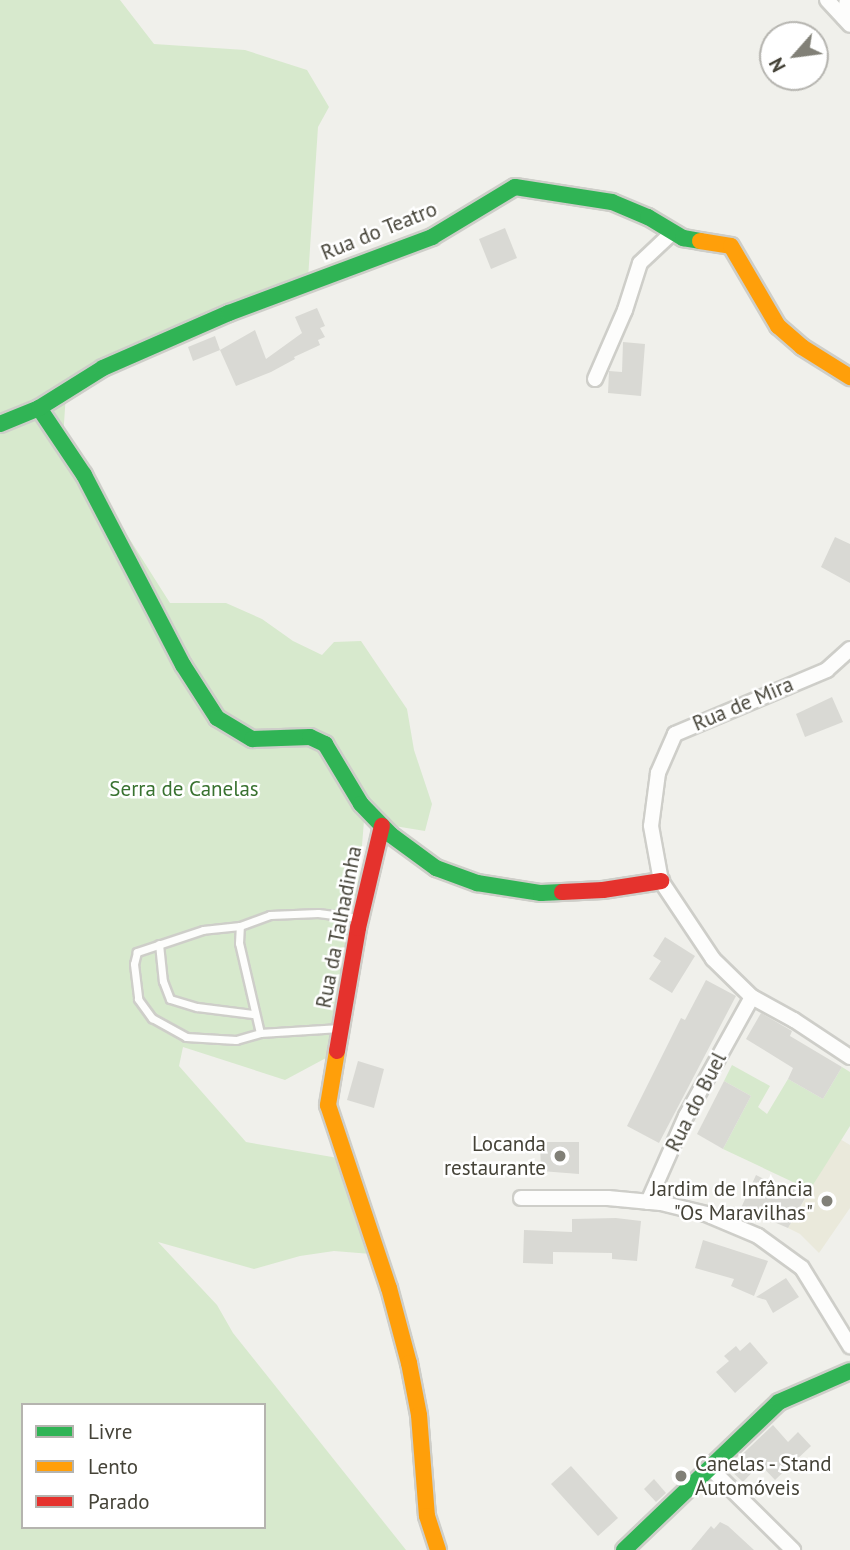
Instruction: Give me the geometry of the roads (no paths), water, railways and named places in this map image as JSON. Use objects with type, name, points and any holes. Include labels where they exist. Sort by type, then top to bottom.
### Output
[{"type":"street","points":[[827,0],[847,21]]},
{"type":"street","points":[[846,0],[847,21]]},
{"type":"street","name":"Rua do Teatro","points":[[0,424],[39,408],[103,368],[229,313],[432,237],[515,187],[612,202],[682,238],[731,246],[778,326],[802,347],[850,377]]},
{"type":"street","points":[[595,379],[625,310],[640,263],[673,232]]},
{"type":"street","name":"Rua da Talhadinha","points":[[39,408],[84,475],[183,665],[217,718],[252,738],[310,737],[326,744],[361,804],[382,826],[360,918],[328,1105],[389,1288],[409,1363],[419,1415],[427,1516],[438,1550]]},
{"type":"street","name":"Rua de Mira","points":[[850,649],[827,670],[675,734],[658,773],[651,826],[662,881],[713,958],[752,997],[794,1020],[850,1057]]},
{"type":"street","points":[[382,826],[436,868],[477,883],[541,893],[603,890],[662,881]]},
{"type":"street","name":"Rua do Buel","points":[[648,1202],[686,1115],[752,997]]},
{"type":"street","points":[[522,1198],[648,1202],[706,1214],[758,1236],[802,1268],[850,1346]]},
{"type":"street","points":[[624,1550],[779,1402],[850,1371]]},
{"type":"street","points":[[709,1468],[793,1550]]},
{"type":"lane","points":[[341,1028],[260,1033],[236,1040],[186,1037],[152,1018],[138,999],[134,964],[137,952],[159,944],[203,930],[240,926],[271,915],[318,913],[360,918]]},
{"type":"lane","points":[[240,926],[239,943],[253,1014],[260,1033]]},
{"type":"lane","points":[[159,944],[163,981],[170,999],[197,1007],[253,1014]]},
{"type":"place","name":"Locanda restaurante","points":[[560,1156]]},
{"type":"place","name":"Jardim de Infância \"Os Maravilhas\"","points":[[827,1201]]},
{"type":"place","name":"Canelas - Stand Automóveis","points":[[681,1476]]},
{"type":"park label","name":"Serra de Canelas","points":[[184,789]]}]
